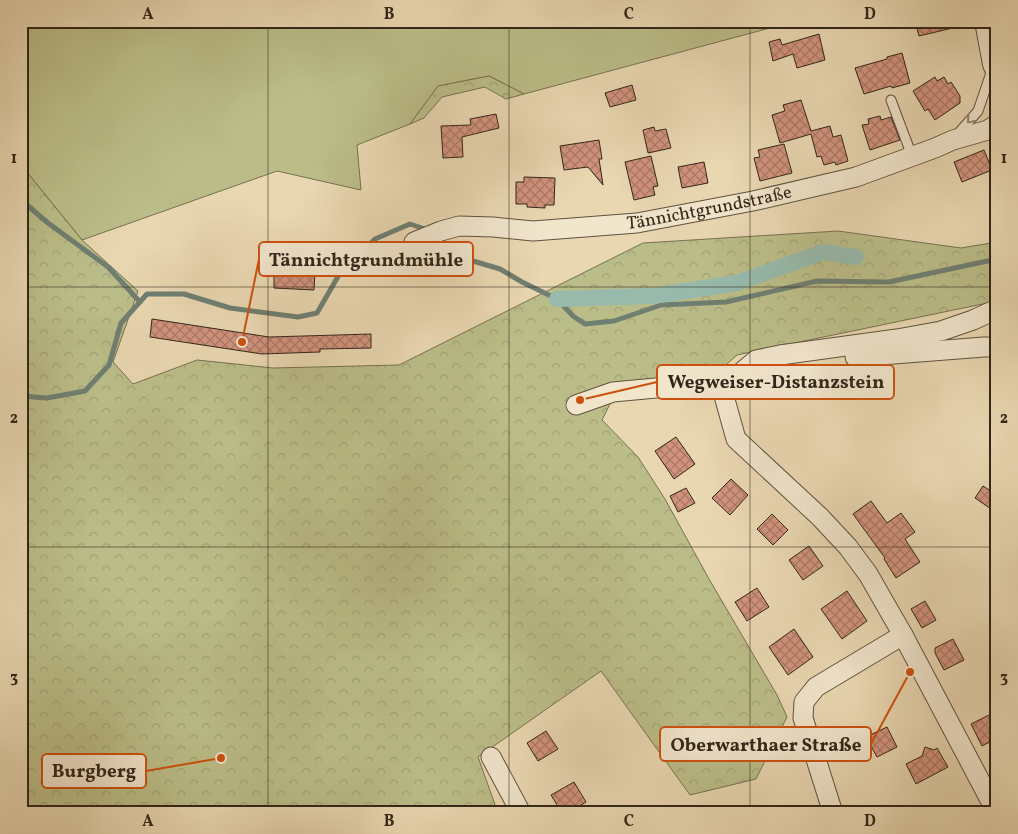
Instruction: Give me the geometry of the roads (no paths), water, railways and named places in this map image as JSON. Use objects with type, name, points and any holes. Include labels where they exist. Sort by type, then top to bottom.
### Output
[{"type":"street","points":[[986,21],[995,68]]},
{"type":"street","name":"Tännichtgrundstraße","points":[[414,242],[459,226],[533,231],[636,223],[753,201],[856,177],[953,140],[988,130],[997,124]]},
{"type":"street","points":[[997,309],[974,320],[942,331],[756,360],[731,381],[724,396],[736,439],[820,517],[848,547],[868,574],[903,635],[997,813]]},
{"type":"street","points":[[780,355],[811,363],[875,355],[997,347]]},
{"type":"street","points":[[576,405],[613,392],[731,381]]},
{"type":"street","points":[[833,813],[803,718],[804,702],[816,686],[903,635]]},
{"type":"street","points":[[491,757],[521,813]]},
{"type":"lane","points":[[953,140],[978,111],[995,68]]},
{"type":"lane","points":[[891,100],[912,156]]},
{"type":"waterway","points":[[21,200],[48,223],[108,267],[140,302]]},
{"type":"waterway","points":[[21,396],[47,398],[85,391],[109,365],[121,323],[147,294],[184,294],[230,308],[298,317],[317,313],[340,273],[375,239],[410,224],[428,230]]},
{"type":"waterway","points":[[435,238],[448,252],[500,269],[557,299],[573,316],[585,324],[614,321],[661,305],[726,302],[817,281],[889,282],[997,259]]},
{"type":"waterway","points":[[557,299],[653,296],[737,283],[823,252],[856,257]]},
{"type":"place","name":"Tännichtgrundmühle","points":[[242,342]]},
{"type":"place","name":"Wegweiser-Distanzstein","points":[[580,400]]},
{"type":"place","name":"Oberwarthaer Straße","points":[[910,672]]},
{"type":"place","name":"Burgberg","points":[[221,758]]}]
